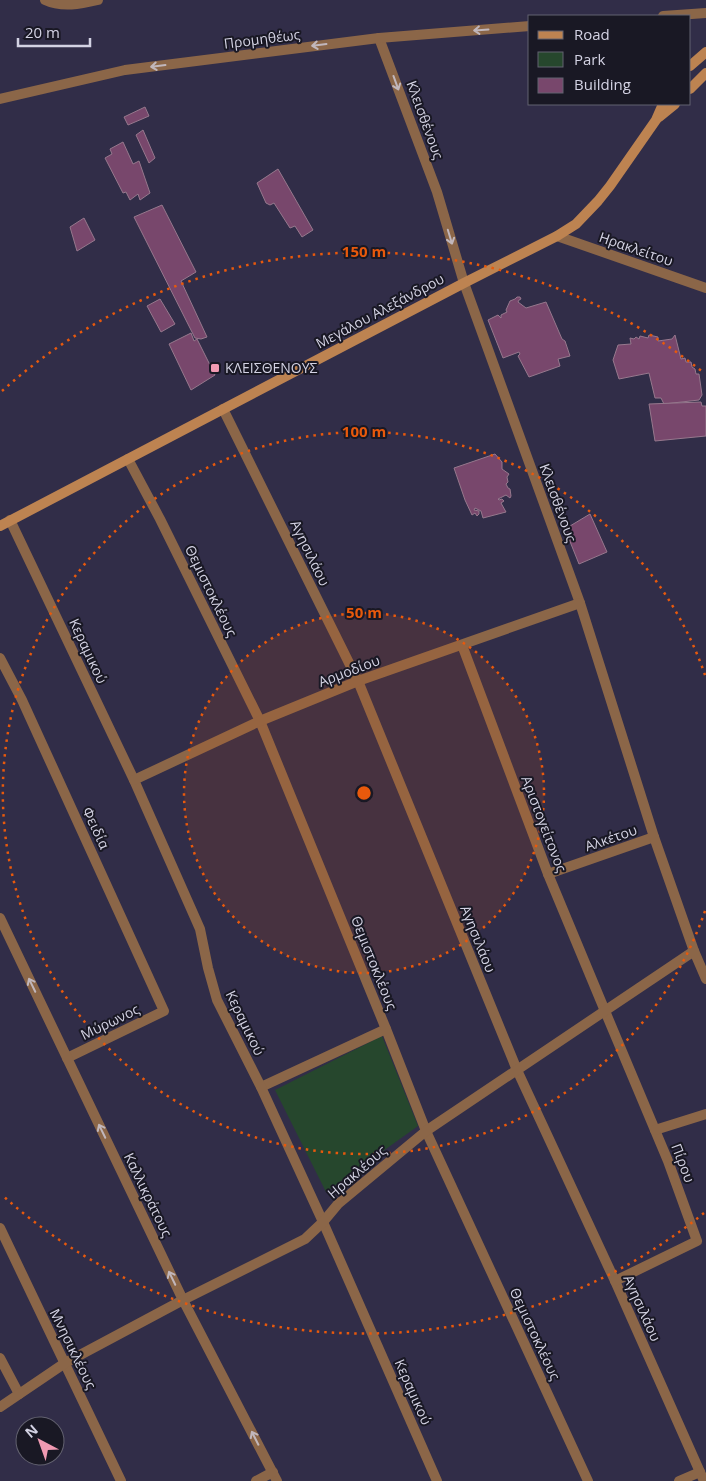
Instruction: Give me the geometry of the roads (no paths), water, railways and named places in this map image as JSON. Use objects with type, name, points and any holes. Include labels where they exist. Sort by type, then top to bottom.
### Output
[{"type":"main road","points":[[691,65],[706,52]]},
{"type":"main road","points":[[691,88],[706,73]]},
{"type":"main road","name":"Μεγάλου Αλεξάνδρου","points":[[0,526],[557,236],[576,224],[598,202],[656,120],[663,105]]},
{"type":"main road","name":"Μεγάλου Αλεξάνδρου","points":[[656,120],[674,105]]},
{"type":"street","points":[[45,0],[61,4],[79,4],[98,0]]},
{"type":"street","points":[[677,15],[706,13]]},
{"type":"street","name":"Προμηθέως","points":[[0,98],[125,70],[380,38],[528,26]]},
{"type":"street","name":"Κλεισθένους","points":[[380,38],[437,192],[464,283],[580,603],[654,837],[694,952],[706,979]]},
{"type":"street","name":"Ηρακλείτου","points":[[557,236],[706,288]]},
{"type":"street","name":"Αγησιλάου","points":[[223,409],[358,681],[517,1070],[615,1281],[702,1477]]},
{"type":"street","name":"Θεμιστοκλέους","points":[[128,459],[160,519],[260,721],[426,1131],[588,1481]]},
{"type":"street","name":"Κεραμικού","points":[[10,520],[134,780],[200,929],[217,1000],[261,1087],[323,1222],[437,1481]]},
{"type":"street","name":"Αρμοδίου","points":[[134,780],[260,721],[358,681],[580,603]]},
{"type":"street","name":"Αριστογείτονος","points":[[462,645],[548,874],[605,1011]]},
{"type":"street","name":"Φειδία","points":[[0,658],[22,700],[164,1011]]},
{"type":"street","name":"Αλκέτου","points":[[548,874],[654,837]]},
{"type":"street","name":"Καλλικράτους","points":[[0,918],[183,1300],[275,1476]]},
{"type":"street","name":"Ηρακλέους","points":[[0,1407],[65,1363],[183,1300],[306,1239],[338,1204],[426,1131],[694,952]]},
{"type":"street","name":"Μύρωνος","points":[[67,1058],[164,1011]]},
{"type":"street","name":"Πίρου","points":[[605,1011],[668,1161],[697,1241],[615,1281]]},
{"type":"street","points":[[261,1087],[386,1029]]},
{"type":"street","points":[[655,1130],[706,1114]]},
{"type":"street","name":"Μνησικλέους","points":[[0,1228],[121,1481]]},
{"type":"street","points":[[0,1358],[19,1394]]},
{"type":"street","points":[[256,1481],[275,1476]]},
{"type":"street","points":[[679,1481],[702,1477]]},
{"type":"place","name":"ΚΛΕΙΣΘΕΝΟΥΣ","points":[[215,368]]}]
